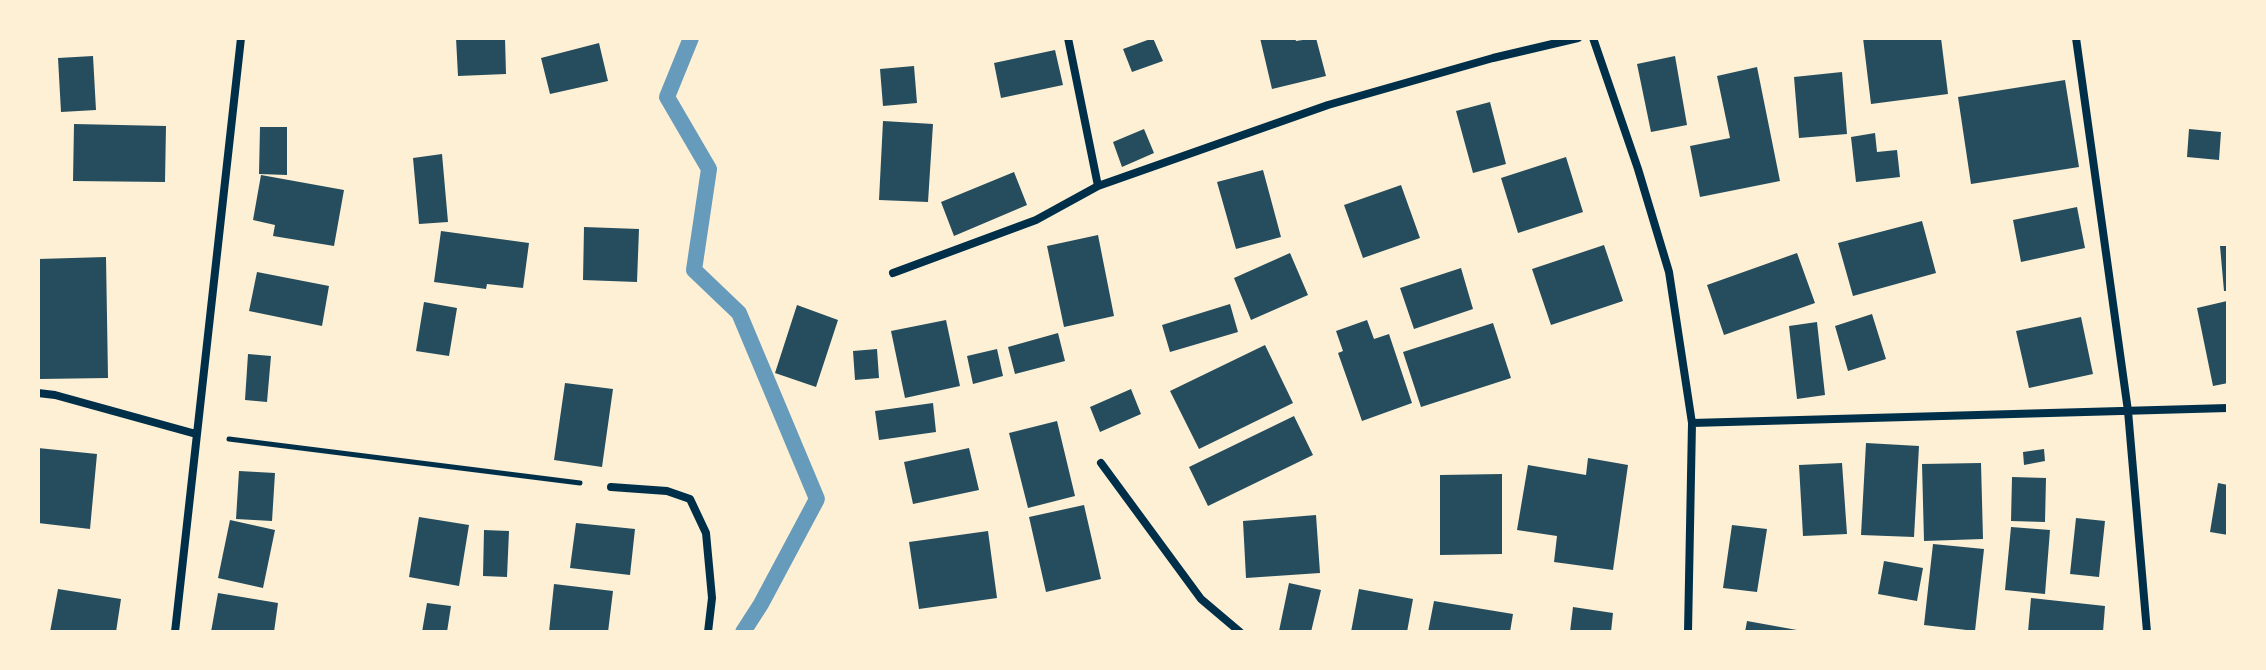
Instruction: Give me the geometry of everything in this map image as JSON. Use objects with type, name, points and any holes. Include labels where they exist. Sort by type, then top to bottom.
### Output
[{"type":"street","points":[[175,632],[241,38]]},
{"type":"street","points":[[1068,38],[1098,186]]},
{"type":"street","points":[[893,273],[1036,220],[1098,186],[1328,105],[1493,58],[1578,38]]},
{"type":"street","points":[[1593,38],[1669,272],[1692,423],[1688,632]]},
{"type":"street","points":[[2076,38],[2128,411],[2147,632]]},
{"type":"street","points":[[38,393],[196,434]]},
{"type":"street","points":[[1692,423],[2228,408]]},
{"type":"street","points":[[1101,463],[1201,599],[1240,632]]},
{"type":"street","points":[[611,487],[667,491],[690,499],[706,533],[712,598],[708,632]]},
{"type":"path","points":[[196,434],[611,487]]},
{"type":"building","points":[[456,38],[505,38],[506,74],[458,76]]},
{"type":"building","points":[[1153,38],[1163,61],[1132,72],[1123,49]]},
{"type":"building","points":[[1260,38],[1295,38],[1296,41],[1316,38],[1326,76],[1272,89]]},
{"type":"building","points":[[1863,38],[1941,38],[1948,94],[1871,104]]},
{"type":"building","points":[[599,43],[608,81],[550,94],[541,58]]},
{"type":"building","points":[[1055,50],[1063,85],[1001,98],[994,63]]},
{"type":"building","points":[[93,56],[96,110],[61,112],[58,58]]},
{"type":"building","points":[[1675,56],[1687,125],[1651,132],[1637,64]]},
{"type":"building","points":[[914,66],[917,103],[883,106],[880,69]]},
{"type":"building","points":[[1757,67],[1780,181],[1700,197],[1690,146],[1730,138],[1717,76]]},
{"type":"building","points":[[1842,72],[1847,134],[1799,138],[1794,77]]},
{"type":"building","points":[[2065,80],[2079,167],[1971,184],[1958,97]]},
{"type":"building","points":[[1490,102],[1506,164],[1473,173],[1456,111]]},
{"type":"building","points":[[883,121],[933,124],[928,202],[879,200]]},
{"type":"building","points":[[74,124],[166,126],[165,182],[73,181]]},
{"type":"building","points":[[260,127],[287,127],[287,175],[259,174]]},
{"type":"building","points":[[1144,129],[1154,153],[1122,167],[1113,142]]},
{"type":"building","points":[[2189,129],[2221,132],[2219,160],[2187,157]]},
{"type":"building","points":[[1875,133],[1877,152],[1897,150],[1900,177],[1856,182],[1851,137]]},
{"type":"building","points":[[442,154],[448,222],[419,224],[413,158]]},
{"type":"building","points":[[1566,157],[1583,212],[1518,233],[1501,178]]},
{"type":"building","points":[[1263,170],[1281,237],[1236,249],[1217,182]]},
{"type":"building","points":[[1014,172],[1027,205],[954,236],[941,202]]},
{"type":"building","points":[[261,175],[344,190],[334,246],[273,236],[275,225],[253,220]]},
{"type":"building","points":[[1401,185],[1420,238],[1363,258],[1344,205]]},
{"type":"building","points":[[2077,207],[2085,248],[2021,262],[2013,220]]},
{"type":"building","points":[[1922,221],[1936,273],[1853,296],[1838,243]]},
{"type":"building","points":[[584,227],[639,229],[637,282],[583,280]]},
{"type":"building","points":[[441,231],[529,243],[523,288],[487,284],[486,289],[434,282]]},
{"type":"building","points":[[1098,235],[1114,316],[1064,327],[1047,246]]},
{"type":"building","points":[[1604,245],[1623,301],[1551,325],[1532,269]]},
{"type":"building","points":[[2220,246],[2228,246],[2228,291],[2224,291]]},
{"type":"building","points":[[1290,253],[1308,295],[1251,320],[1234,278]]},
{"type":"building","points":[[1797,253],[1815,303],[1724,335],[1707,285]]},
{"type":"building","points":[[106,257],[108,378],[40,379],[38,259]]},
{"type":"building","points":[[1461,268],[1473,309],[1414,329],[1400,288]]},
{"type":"building","points":[[257,272],[329,286],[322,326],[249,311]]},
{"type":"building","points":[[2227,301],[2228,383],[2213,386],[2197,308]]},
{"type":"building","points":[[424,302],[457,308],[449,356],[416,351]]},
{"type":"building","points":[[1230,304],[1238,332],[1170,352],[1162,325]]},
{"type":"building","points":[[797,305],[838,320],[816,387],[775,373]]},
{"type":"building","points":[[1872,314],[1886,359],[1848,371],[1835,326]]},
{"type":"building","points":[[2081,317],[2093,374],[2029,388],[2016,331]]},
{"type":"building","points":[[946,320],[960,386],[905,398],[891,331]]},
{"type":"building","points":[[1367,320],[1374,339],[1389,334],[1412,403],[1362,421],[1338,353],[1343,351],[1336,331]]},
{"type":"building","points":[[1817,322],[1825,395],[1797,399],[1789,326]]},
{"type":"building","points":[[1493,323],[1511,378],[1421,407],[1403,352]]},
{"type":"building","points":[[1058,333],[1065,361],[1015,374],[1008,347]]},
{"type":"building","points":[[1265,345],[1293,403],[1199,449],[1170,391]]},
{"type":"building","points":[[877,349],[879,378],[855,380],[853,351]]},
{"type":"building","points":[[997,349],[1003,376],[973,384],[967,356]]},
{"type":"building","points":[[248,354],[271,356],[267,402],[245,400]]},
{"type":"building","points":[[565,383],[613,389],[602,467],[554,460]]},
{"type":"building","points":[[1131,389],[1141,414],[1100,432],[1090,407]]},
{"type":"building","points":[[933,403],[936,432],[879,440],[875,411]]},
{"type":"building","points":[[1294,416],[1313,455],[1208,506],[1189,467]]},
{"type":"building","points":[[1057,421],[1075,496],[1028,508],[1009,433]]},
{"type":"building","points":[[1866,443],[1919,446],[1914,537],[1861,535]]},
{"type":"building","points":[[38,448],[97,454],[90,529],[38,523]]},
{"type":"building","points":[[969,448],[979,490],[913,504],[904,462]]},
{"type":"building","points":[[2044,449],[2045,461],[2024,465],[2023,452]]},
{"type":"building","points":[[1588,458],[1628,465],[1613,570],[1554,562],[1557,536],[1517,530],[1528,465],[1586,475]]},
{"type":"building","points":[[1842,463],[1847,534],[1803,536],[1799,465]]},
{"type":"building","points":[[1981,463],[1983,539],[1924,541],[1922,464]]},
{"type":"building","points":[[239,471],[275,473],[272,521],[236,519]]},
{"type":"building","points":[[1502,474],[1502,554],[1440,555],[1440,475]]},
{"type":"building","points":[[2012,477],[2046,478],[2045,522],[2011,521]]},
{"type":"building","points":[[2218,483],[2228,485],[2228,535],[2210,532]]},
{"type":"building","points":[[1084,505],[1101,579],[1046,592],[1029,517]]},
{"type":"building","points":[[1316,515],[1320,573],[1246,578],[1243,521]]},
{"type":"building","points":[[419,517],[469,525],[459,586],[409,577]]},
{"type":"building","points":[[2076,518],[2105,521],[2099,577],[2070,574]]},
{"type":"building","points":[[230,520],[275,530],[263,588],[218,578]]},
{"type":"building","points":[[576,523],[635,529],[630,575],[570,568]]},
{"type":"building","points":[[1732,525],[1767,529],[1757,592],[1723,588]]},
{"type":"building","points":[[2011,527],[2050,530],[2045,594],[2005,590]]},
{"type":"building","points":[[484,530],[509,531],[507,577],[483,576]]},
{"type":"building","points":[[988,531],[997,598],[919,609],[909,542]]},
{"type":"building","points":[[1933,544],[1984,549],[1975,631],[1924,625]]},
{"type":"building","points":[[1884,561],[1923,568],[1917,601],[1878,594]]},
{"type":"building","points":[[1289,583],[1321,590],[1311,632],[1279,631]]},
{"type":"building","points":[[554,584],[613,591],[608,632],[549,632]]},
{"type":"building","points":[[58,589],[121,599],[116,632],[50,632]]},
{"type":"building","points":[[1359,589],[1413,599],[1407,632],[1351,632]]},
{"type":"building","points":[[218,593],[278,603],[274,632],[211,632]]},
{"type":"building","points":[[2031,598],[2105,606],[2103,632],[2028,632]]},
{"type":"building","points":[[1434,601],[1513,614],[1510,632],[1428,632]]},
{"type":"building","points":[[427,603],[451,606],[447,632],[422,632]]},
{"type":"building","points":[[1573,607],[1613,613],[1611,632],[1570,632]]},
{"type":"building","points":[[1747,621],[1797,630],[1797,632],[1745,632]]},
{"type":"waterway","points":[[691,38],[667,97],[709,169],[694,270],[739,313],[817,499],[743,632]]}]
